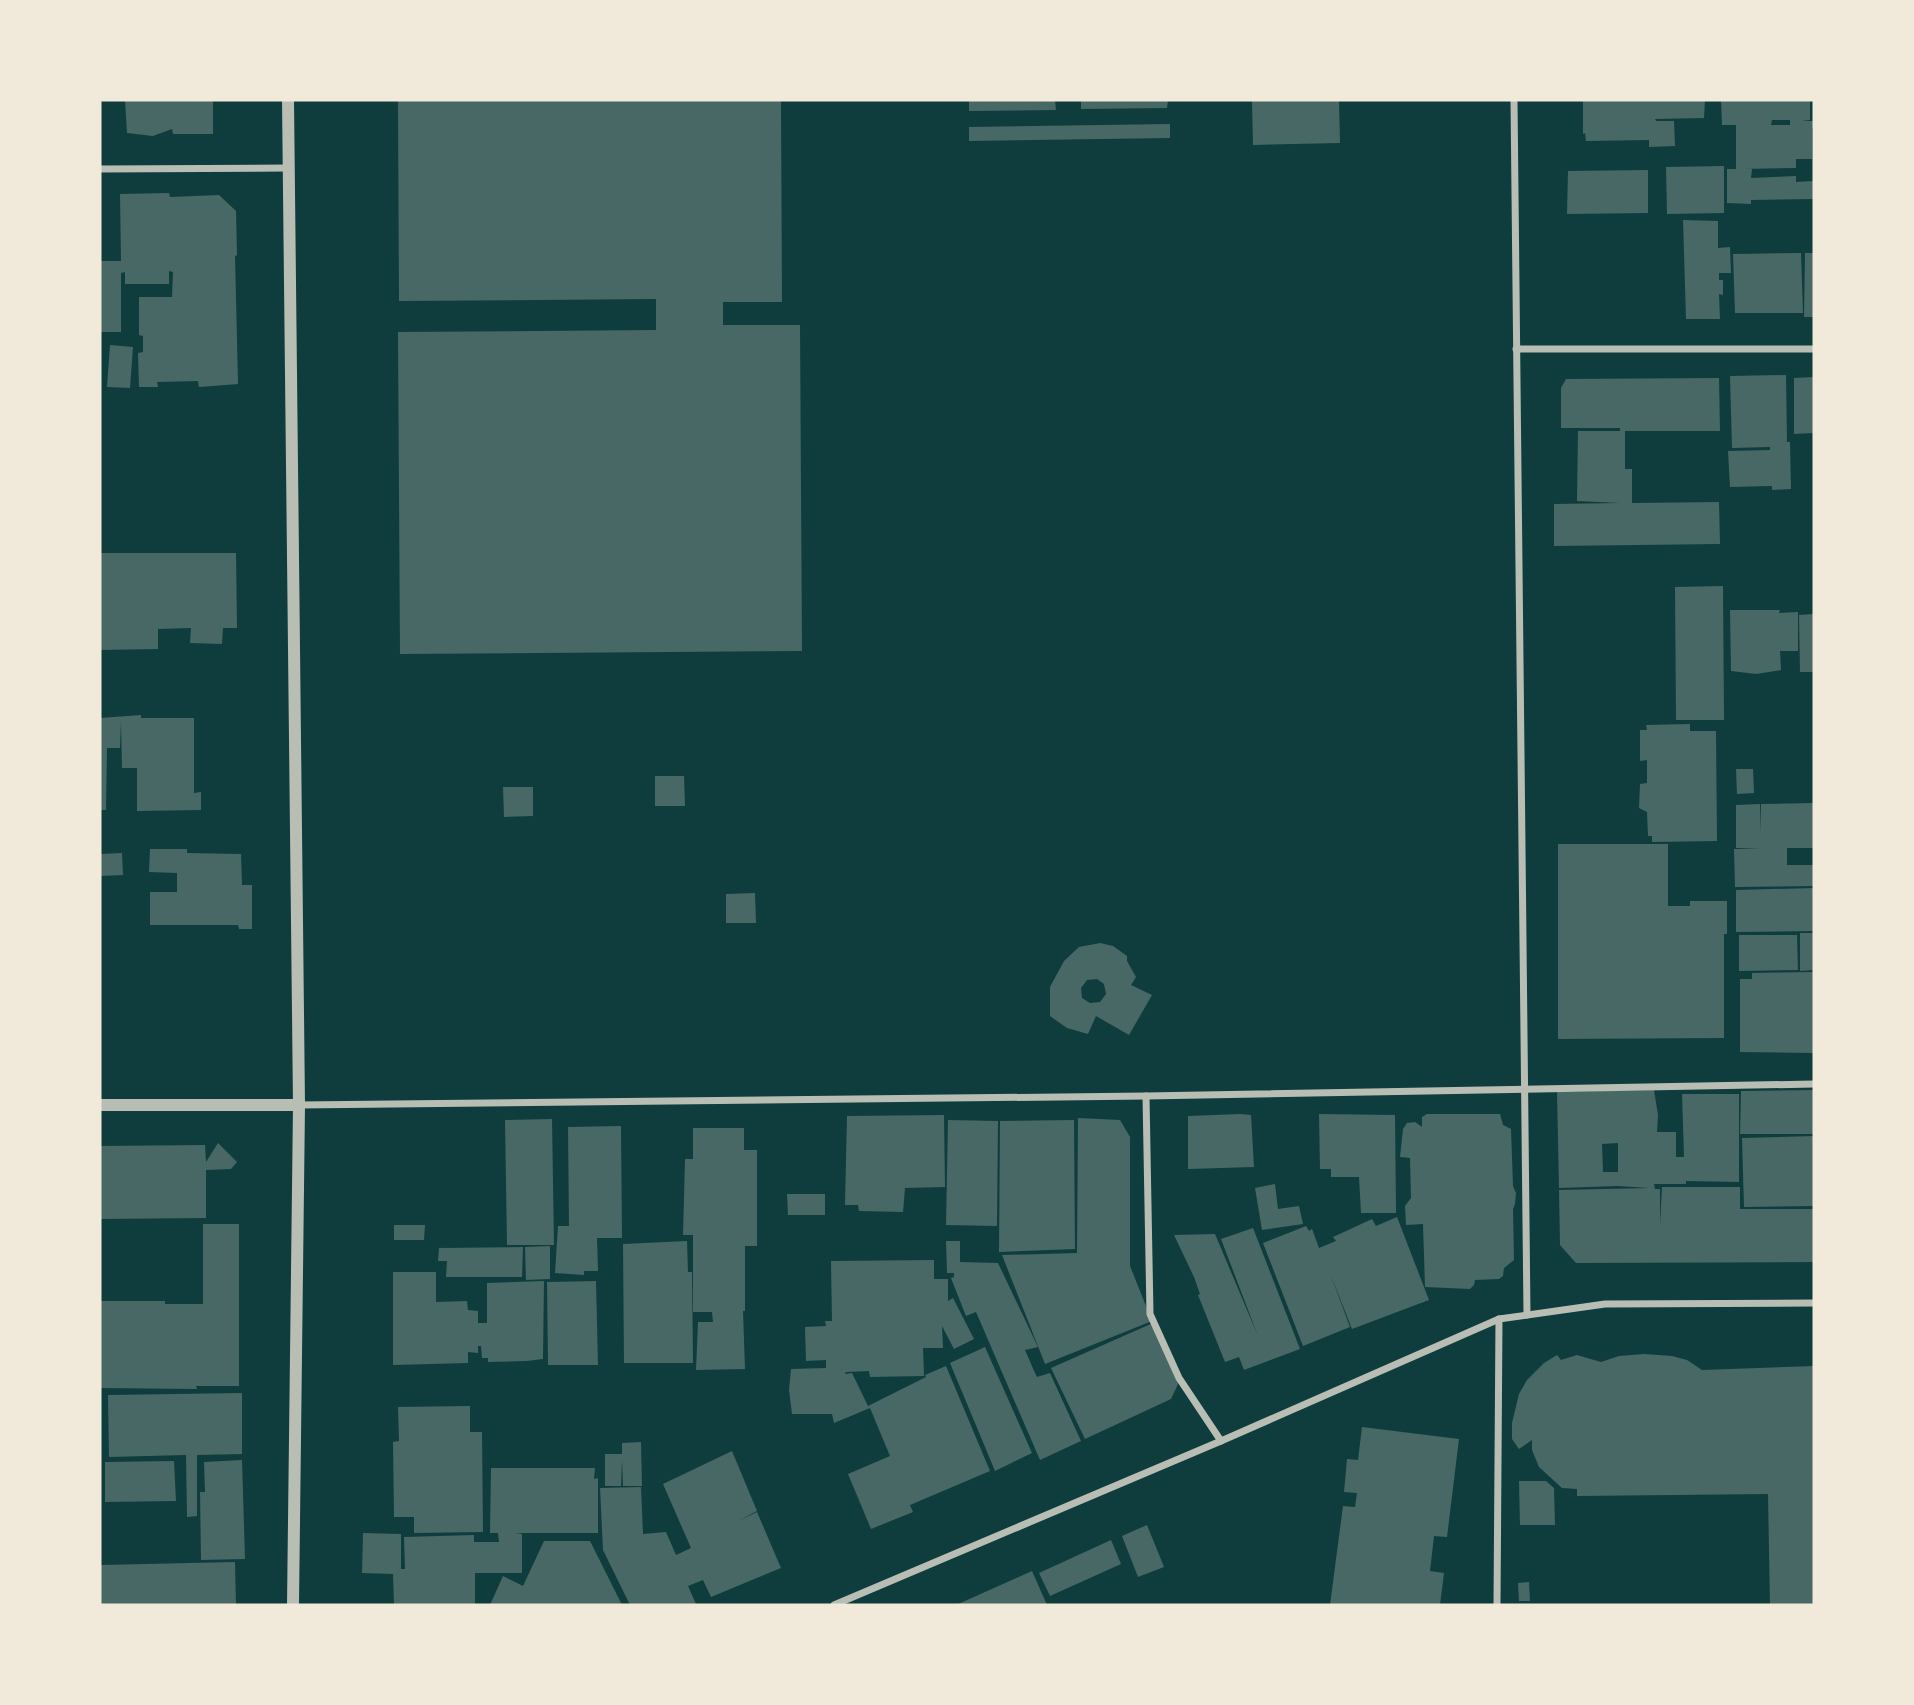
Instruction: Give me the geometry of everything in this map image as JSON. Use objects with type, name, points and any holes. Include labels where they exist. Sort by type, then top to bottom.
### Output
[{"type":"street","points":[[288,100],[299,1105],[293,1605]]},
{"type":"street","points":[[1514,100],[1527,1315]]},
{"type":"street","points":[[100,169],[288,168]]},
{"type":"street","points":[[1516,349],[1814,349]]},
{"type":"street","points":[[100,1105],[1146,1096],[1814,1084]]},
{"type":"street","points":[[1146,1096],[1150,1314],[1179,1378],[1220,1441]]},
{"type":"street","points":[[834,1605],[1499,1319],[1605,1304],[1814,1303]]},
{"type":"street","points":[[1496,1605],[1499,1319]]},
{"type":"building","points":[[125,100],[213,100],[213,134],[173,134],[172,129],[153,136],[127,133]]},
{"type":"building","points":[[398,100],[781,100],[782,302],[723,302],[723,325],[800,325],[802,651],[400,654],[398,332],[656,330],[656,299],[399,301]]},
{"type":"building","points":[[969,100],[1055,100],[1056,110],[969,111]]},
{"type":"building","points":[[1081,100],[1168,100],[1167,108],[1081,109]]},
{"type":"building","points":[[1252,100],[1339,100],[1340,143],[1253,145]]},
{"type":"building","points":[[1583,100],[1705,100],[1704,118],[1655,119],[1674,121],[1675,146],[1649,147],[1649,140],[1586,141],[1585,133],[1583,134]]},
{"type":"building","points":[[1721,100],[1810,100],[1810,120],[1802,121],[1814,121],[1812,159],[1796,159],[1796,168],[1744,169],[1752,169],[1751,178],[1796,176],[1796,182],[1813,181],[1814,199],[1751,200],[1751,204],[1727,203],[1727,169],[1736,169],[1736,125],[1722,125]],"holes":[[[1772,120],[1790,120],[1790,125],[1771,125]]]},
{"type":"building","points":[[1170,124],[1170,138],[969,141],[969,127]]},
{"type":"building","points":[[1724,166],[1724,213],[1667,214],[1666,167]]},
{"type":"building","points":[[1648,170],[1648,213],[1567,214],[1568,171]]},
{"type":"building","points":[[169,193],[170,197],[219,195],[236,211],[238,384],[199,387],[198,381],[157,382],[158,387],[139,387],[138,353],[143,352],[143,336],[139,335],[139,297],[172,297],[173,272],[169,271],[169,284],[125,284],[125,272],[121,273],[121,332],[100,332],[100,261],[121,261],[120,194]]},
{"type":"building","points":[[1683,220],[1718,221],[1718,248],[1730,247],[1731,273],[1719,273],[1719,280],[1723,280],[1723,295],[1719,294],[1720,319],[1686,319]]},
{"type":"building","points":[[1801,253],[1803,313],[1735,313],[1733,254]]},
{"type":"building","points":[[1805,253],[1814,253],[1814,317],[1804,317]]},
{"type":"building","points":[[110,345],[133,347],[130,388],[107,387]]},
{"type":"building","points":[[1786,375],[1791,489],[1772,490],[1772,486],[1730,487],[1728,451],[1770,450],[1770,447],[1732,448],[1730,376]]},
{"type":"building","points":[[1814,377],[1814,433],[1794,434],[1794,378]]},
{"type":"building","points":[[1719,378],[1720,431],[1625,431],[1625,469],[1632,469],[1632,503],[1719,502],[1720,544],[1554,546],[1554,504],[1620,503],[1577,501],[1578,431],[1620,431],[1620,428],[1561,428],[1561,388],[1566,379]]},
{"type":"building","points":[[100,553],[236,553],[237,628],[223,628],[222,644],[190,643],[191,628],[158,629],[158,649],[100,650]]},
{"type":"building","points":[[1723,586],[1724,720],[1676,720],[1675,587]]},
{"type":"building","points":[[1730,610],[1798,612],[1798,651],[1780,651],[1781,670],[1756,674],[1731,671]]},
{"type":"building","points":[[1814,614],[1814,672],[1800,672],[1799,615]]},
{"type":"building","points":[[141,715],[141,718],[194,718],[194,793],[201,792],[201,810],[137,811],[137,768],[122,768],[121,721],[120,748],[107,748],[106,810],[100,810],[100,718]]},
{"type":"building","points":[[1690,724],[1690,731],[1716,731],[1717,841],[1652,842],[1652,836],[1648,836],[1647,812],[1639,808],[1640,784],[1647,783],[1647,760],[1640,761],[1640,730],[1647,730],[1646,725]]},
{"type":"building","points":[[1736,769],[1753,769],[1754,793],[1737,794]]},
{"type":"building","points":[[655,776],[684,776],[685,806],[655,806]]},
{"type":"building","points":[[503,787],[533,787],[533,816],[504,817]]},
{"type":"building","points":[[1814,803],[1814,848],[1787,848],[1787,865],[1814,865],[1814,886],[1735,887],[1734,849],[1761,849],[1736,848],[1736,805],[1760,804],[1761,833],[1761,804]]},
{"type":"building","points":[[1558,844],[1668,844],[1668,906],[1690,906],[1690,901],[1727,901],[1727,934],[1724,934],[1724,1038],[1558,1039]]},
{"type":"building","points":[[150,849],[241,854],[242,885],[252,885],[252,929],[239,929],[238,925],[150,925],[150,892],[177,892],[177,873],[149,872]]},
{"type":"building","points":[[122,853],[123,875],[100,876],[100,854]]},
{"type":"building","points":[[1814,888],[1814,931],[1736,932],[1736,890]]},
{"type":"building","points":[[755,893],[756,923],[726,923],[726,894]]},
{"type":"building","points":[[1800,933],[1814,933],[1814,970],[1800,971]]},
{"type":"building","points":[[1739,935],[1797,935],[1798,970],[1739,971]]},
{"type":"building","points":[[1100,943],[1113,946],[1127,956],[1136,977],[1131,985],[1152,995],[1129,1035],[1096,1016],[1088,1034],[1067,1028],[1050,1016],[1050,987],[1064,961],[1079,947]],"holes":[[[1097,979],[1104,984],[1106,994],[1100,1002],[1090,1003],[1082,998],[1081,988],[1087,980]]]},
{"type":"building","points":[[1814,972],[1814,1053],[1740,1052],[1740,979],[1752,979],[1752,973]]},
{"type":"building","points":[[1654,1090],[1658,1115],[1657,1132],[1676,1132],[1676,1157],[1684,1157],[1682,1094],[1739,1094],[1739,1182],[1686,1181],[1686,1184],[1654,1184],[1655,1189],[1660,1189],[1660,1225],[1662,1187],[1740,1187],[1740,1209],[1814,1209],[1814,1262],[1576,1263],[1560,1245],[1559,1190],[1649,1188],[1559,1188],[1557,1092]],"holes":[[[1618,1143],[1618,1172],[1603,1172],[1602,1144]]]},
{"type":"building","points":[[1814,1090],[1814,1134],[1740,1134],[1741,1091]]},
{"type":"building","points":[[1319,1114],[1395,1115],[1396,1213],[1361,1213],[1359,1177],[1331,1177],[1331,1169],[1320,1169]]},
{"type":"building","points":[[1427,1114],[1500,1114],[1503,1125],[1511,1129],[1513,1186],[1516,1193],[1513,1209],[1514,1260],[1504,1268],[1503,1276],[1499,1279],[1475,1280],[1470,1289],[1425,1287],[1423,1224],[1406,1225],[1405,1206],[1411,1198],[1410,1158],[1400,1157],[1403,1129],[1407,1123],[1415,1122],[1422,1127],[1422,1117]]},
{"type":"building","points":[[944,1115],[945,1187],[905,1188],[903,1212],[859,1211],[858,1205],[845,1205],[847,1116]]},
{"type":"building","points":[[1251,1115],[1254,1167],[1188,1169],[1188,1116]]},
{"type":"building","points":[[1078,1118],[1120,1120],[1130,1137],[1130,1266],[1152,1321],[1045,1364],[1002,1255],[1077,1253]]},
{"type":"building","points":[[552,1119],[554,1245],[507,1245],[505,1120]]},
{"type":"building","points":[[948,1120],[998,1121],[997,1226],[946,1225]]},
{"type":"building","points":[[1074,1120],[1075,1249],[999,1252],[1000,1121]]},
{"type":"building","points":[[621,1126],[622,1238],[597,1238],[598,1271],[584,1271],[584,1275],[555,1273],[558,1226],[569,1226],[568,1127]]},
{"type":"building","points":[[693,1128],[744,1128],[744,1150],[757,1150],[757,1246],[745,1246],[745,1369],[696,1370],[698,1322],[713,1322],[712,1312],[693,1312],[693,1235],[683,1235],[685,1159],[693,1159]]},
{"type":"building","points":[[1814,1136],[1814,1206],[1744,1207],[1742,1138]]},
{"type":"building","points":[[218,1143],[237,1162],[231,1169],[206,1170],[206,1218],[100,1219],[100,1146],[205,1145],[206,1162]]},
{"type":"building","points":[[1275,1184],[1278,1209],[1299,1206],[1303,1224],[1262,1230],[1255,1188]]},
{"type":"building","points":[[787,1194],[825,1194],[825,1215],[788,1215]]},
{"type":"building","points":[[1397,1217],[1429,1300],[1352,1329],[1330,1273],[1350,1327],[1303,1346],[1263,1243],[1306,1226],[1309,1231],[1312,1229],[1319,1248],[1336,1241],[1333,1237],[1372,1219],[1376,1226]]},
{"type":"building","points":[[203,1224],[239,1224],[239,1386],[196,1386],[197,1389],[100,1388],[100,1301],[203,1304]]},
{"type":"building","points":[[394,1225],[425,1225],[424,1240],[394,1240]]},
{"type":"building","points":[[1253,1228],[1300,1349],[1244,1370],[1239,1357],[1225,1362],[1198,1295],[1200,1294],[1194,1277],[1174,1235],[1215,1234],[1258,1336],[1221,1239]]},
{"type":"building","points":[[687,1241],[688,1272],[692,1272],[693,1363],[624,1363],[623,1244]]},
{"type":"building","points":[[946,1241],[960,1241],[960,1262],[998,1263],[1038,1347],[1025,1350],[1035,1373],[1037,1377],[1050,1373],[1081,1441],[1040,1460],[976,1312],[966,1316],[951,1278],[954,1273],[947,1273]]},
{"type":"building","points":[[550,1246],[550,1279],[526,1280],[525,1247]]},
{"type":"building","points":[[523,1247],[522,1277],[446,1277],[447,1261],[438,1261],[439,1248]]},
{"type":"building","points":[[934,1260],[934,1279],[948,1279],[948,1301],[953,1298],[974,1339],[954,1349],[942,1326],[943,1348],[923,1348],[924,1376],[870,1377],[869,1371],[846,1372],[845,1374],[852,1373],[868,1406],[946,1366],[990,1471],[910,1505],[913,1512],[871,1529],[848,1474],[890,1456],[870,1408],[834,1423],[832,1414],[792,1414],[789,1390],[791,1369],[826,1368],[826,1360],[806,1361],[805,1327],[826,1326],[825,1321],[832,1321],[831,1261]]},
{"type":"building","points":[[393,1272],[436,1272],[436,1302],[467,1301],[468,1310],[478,1311],[478,1323],[487,1323],[487,1283],[544,1281],[543,1359],[488,1362],[488,1358],[482,1358],[481,1346],[478,1346],[478,1353],[468,1352],[468,1363],[393,1365]]},
{"type":"building","points":[[596,1281],[598,1365],[548,1365],[547,1282]]},
{"type":"building","points":[[1153,1323],[1179,1382],[1171,1399],[1085,1439],[1051,1368]]},
{"type":"building","points":[[985,1347],[1032,1453],[995,1471],[950,1363]]},
{"type":"building","points":[[1644,1354],[1687,1360],[1702,1370],[1814,1366],[1814,1605],[1770,1605],[1768,1494],[1577,1496],[1577,1489],[1562,1488],[1539,1467],[1532,1450],[1532,1440],[1519,1449],[1512,1439],[1512,1423],[1519,1394],[1527,1380],[1544,1363],[1557,1355],[1561,1360],[1577,1355],[1601,1362],[1619,1356]]},
{"type":"building","points":[[242,1393],[242,1454],[197,1455],[197,1516],[187,1517],[186,1455],[109,1457],[108,1395]]},
{"type":"building","points":[[470,1406],[470,1432],[482,1432],[483,1532],[414,1533],[414,1517],[394,1517],[393,1442],[399,1441],[398,1407]]},
{"type":"building","points":[[1362,1427],[1459,1439],[1447,1537],[1434,1536],[1430,1571],[1444,1573],[1440,1605],[1330,1605],[1343,1506],[1355,1507],[1357,1493],[1344,1492],[1347,1459],[1358,1460]]},
{"type":"building","points":[[641,1442],[642,1486],[623,1486],[622,1460],[621,1486],[605,1486],[605,1454],[622,1454],[622,1443]]},
{"type":"building","points":[[732,1451],[757,1511],[738,1521],[757,1512],[781,1568],[711,1597],[703,1580],[688,1586],[696,1604],[692,1605],[630,1605],[603,1550],[600,1488],[641,1487],[643,1534],[666,1532],[676,1555],[691,1548],[663,1484]]},
{"type":"building","points":[[242,1460],[245,1559],[201,1560],[200,1492],[205,1492],[204,1462]]},
{"type":"building","points":[[174,1461],[176,1501],[105,1502],[105,1462]]},
{"type":"building","points":[[491,1468],[595,1468],[594,1479],[598,1478],[598,1533],[515,1533],[522,1534],[522,1573],[475,1573],[475,1605],[394,1605],[393,1574],[362,1573],[363,1533],[401,1534],[401,1569],[405,1569],[404,1537],[474,1535],[474,1542],[499,1542],[498,1533],[490,1533]]},
{"type":"building","points":[[1519,1481],[1546,1481],[1554,1488],[1555,1525],[1520,1525]]},
{"type":"building","points":[[1147,1525],[1164,1567],[1138,1577],[1122,1536]]},
{"type":"building","points":[[1111,1540],[1121,1564],[1050,1596],[1039,1573]]},
{"type":"building","points":[[544,1541],[590,1541],[622,1605],[490,1605],[503,1576],[523,1586]]},
{"type":"building","points":[[235,1562],[236,1605],[100,1605],[100,1565]]},
{"type":"building","points":[[1032,1571],[1047,1605],[956,1605]]},
{"type":"building","points":[[1529,1582],[1530,1601],[1519,1601],[1518,1583]]}]
